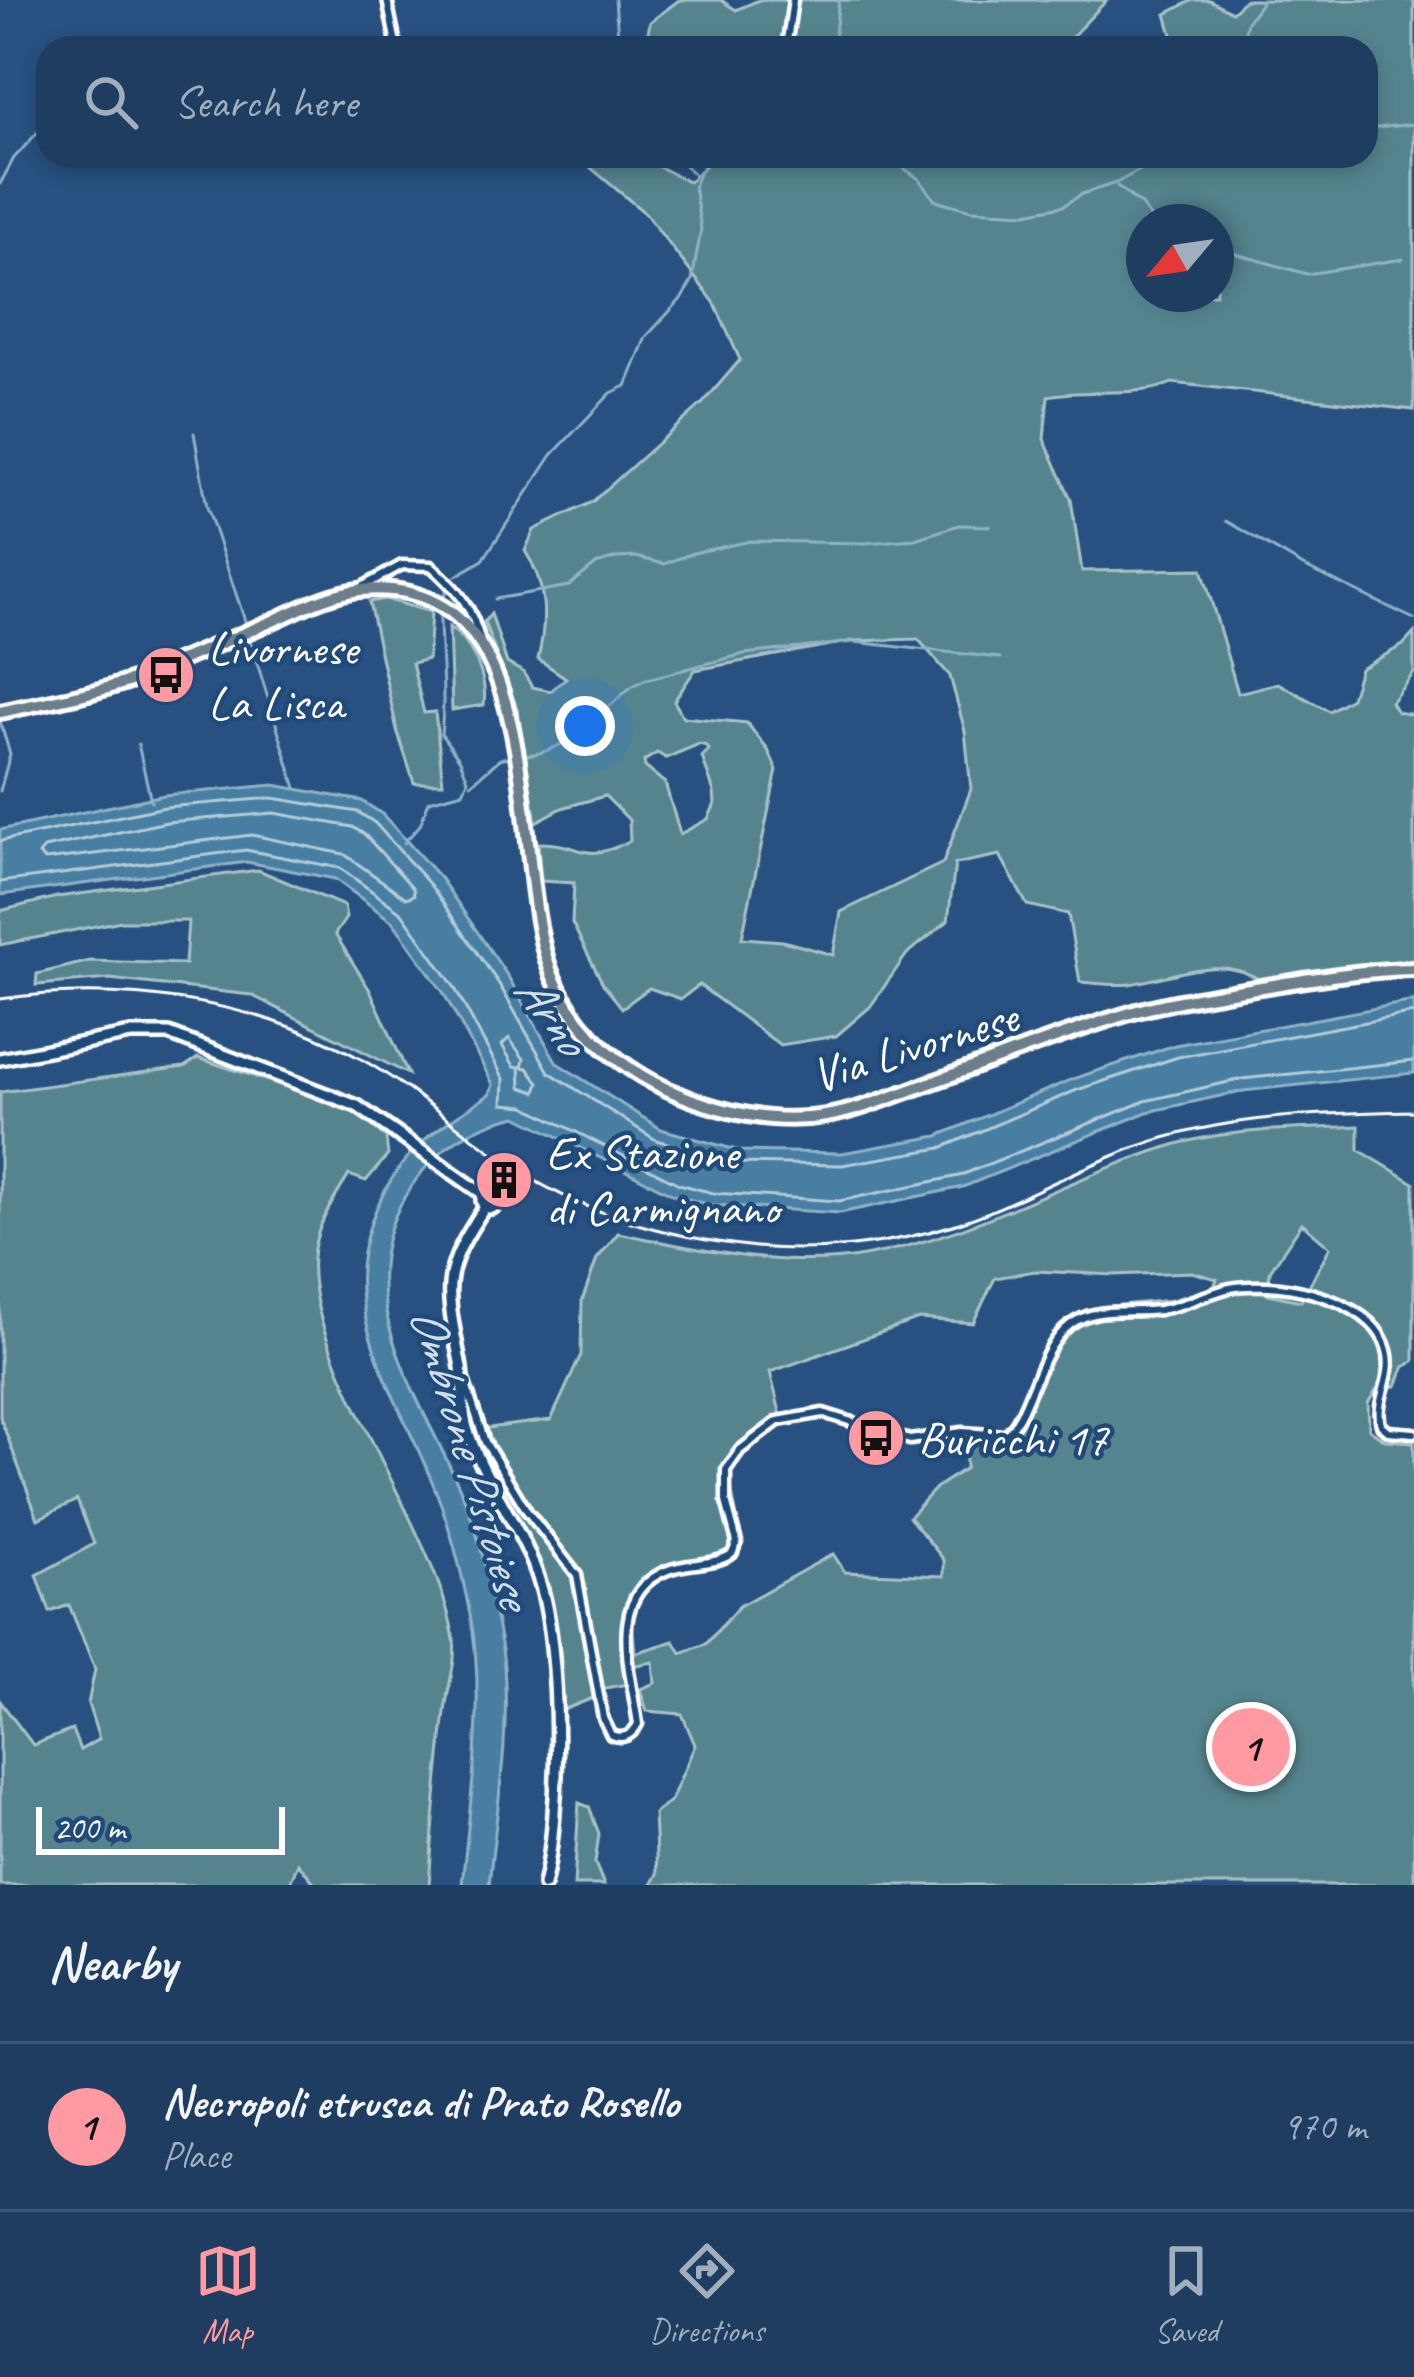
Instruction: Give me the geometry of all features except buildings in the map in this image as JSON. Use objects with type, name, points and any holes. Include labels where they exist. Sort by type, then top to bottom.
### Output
[{"type":"main road","name":"Via Livornese","points":[[0,712],[121,685],[330,596],[387,590],[432,602],[454,615],[483,649],[503,695],[534,893],[552,974],[585,1030],[611,1057],[641,1077],[715,1107],[756,1117],[826,1116],[1159,1005],[1327,976],[1414,969]]},
{"type":"street","points":[[387,0],[394,36]]},
{"type":"street","points":[[788,36],[793,0]]},
{"type":"street","points":[[358,590],[402,566],[431,566],[458,590],[474,614],[483,649]]},
{"type":"street","points":[[0,1059],[131,1034],[169,1034],[358,1106],[483,1194],[485,1207],[458,1251],[447,1289],[467,1431],[528,1550],[546,1611],[555,1722],[555,1818],[544,1885]]},
{"type":"street","points":[[462,1373],[485,1442],[527,1511],[577,1574],[603,1718],[611,1735],[619,1738],[638,1724],[626,1623],[631,1600],[661,1573],[732,1554],[736,1542],[726,1501],[726,1470],[740,1450],[778,1421],[836,1414],[910,1440],[962,1432],[1004,1435],[1018,1420],[1050,1349],[1070,1325],[1098,1312],[1157,1310],[1234,1287],[1253,1286],[1328,1298],[1363,1314],[1380,1334],[1389,1361],[1381,1425],[1388,1431],[1414,1433]]},
{"type":"green space","points":[[679,0],[721,0],[736,10],[759,0],[1107,0],[1072,36],[647,36],[650,22]]},
{"type":"green space","points":[[1193,0],[1209,0],[1232,12],[1245,0],[1414,0],[1414,410],[1172,383],[1144,390],[1048,396],[1044,439],[1071,499],[1082,571],[1202,569],[1238,693],[1278,683],[1329,711],[1351,698],[1360,669],[1403,645],[1414,633],[1414,673],[1391,702],[1397,712],[1414,715],[1414,965],[1262,981],[1246,973],[1213,968],[1129,984],[1080,982],[1068,914],[1027,905],[1000,855],[955,864],[948,921],[907,954],[870,1007],[836,1036],[780,1045],[699,985],[681,999],[649,988],[622,1008],[603,984],[572,923],[574,883],[541,881],[538,843],[600,852],[630,841],[629,820],[605,796],[562,808],[536,822],[518,711],[484,622],[491,614],[507,663],[523,672],[532,687],[551,691],[566,678],[538,659],[543,603],[538,576],[525,551],[534,530],[592,502],[703,403],[740,360],[714,302],[645,213],[591,168],[661,168],[689,182],[703,168],[1378,168],[1378,36],[1172,36],[1166,14]],"holes":[[[918,639],[950,676],[965,731],[971,789],[943,863],[841,912],[833,955],[783,941],[742,938],[777,770],[747,723],[683,717],[674,701],[695,670],[852,641]],[[699,744],[707,746],[702,757],[715,804],[708,819],[680,834],[665,783],[644,761],[657,753],[666,758]]]},
{"type":"green space","points":[[385,599],[431,612],[428,659],[412,663],[424,713],[435,712],[443,783],[414,783],[397,730],[369,602]]},
{"type":"green space","points":[[449,627],[477,662],[484,705],[452,710]]},
{"type":"green space","points":[[258,870],[344,906],[346,918],[335,934],[371,992],[408,1074],[251,995],[110,979],[36,985],[37,974],[90,961],[185,964],[188,921],[121,921],[0,945],[0,911],[57,897]]},
{"type":"green space","points":[[198,1058],[354,1109],[386,1138],[388,1155],[366,1181],[349,1175],[326,1215],[316,1240],[313,1280],[343,1379],[422,1543],[454,1640],[429,1885],[316,1885],[298,1863],[289,1885],[0,1885],[0,1701],[33,1745],[72,1730],[80,1750],[99,1739],[88,1704],[95,1669],[69,1605],[50,1612],[37,1575],[94,1544],[77,1500],[38,1519],[0,1417],[0,1092],[184,1067]]},
{"type":"green space","points":[[1359,1126],[1359,1150],[1414,1183],[1414,1361],[1404,1366],[1396,1386],[1377,1389],[1368,1403],[1369,1429],[1385,1440],[1414,1442],[1414,1885],[651,1885],[657,1874],[654,1814],[671,1800],[695,1745],[682,1714],[647,1711],[640,1689],[655,1683],[653,1662],[626,1667],[628,1684],[605,1688],[603,1694],[563,1710],[555,1615],[543,1569],[493,1475],[488,1428],[551,1420],[581,1355],[582,1301],[597,1259],[618,1233],[772,1259],[864,1256],[980,1222],[1167,1147],[1238,1133]],"holes":[[[1302,1223],[1330,1247],[1301,1301],[1268,1294],[1270,1271]],[[1035,1271],[1192,1272],[1217,1279],[1214,1287],[1172,1300],[1100,1307],[1067,1322],[1047,1346],[1015,1420],[999,1430],[965,1429],[966,1468],[937,1487],[909,1517],[944,1560],[944,1576],[845,1572],[833,1554],[739,1606],[706,1644],[681,1653],[674,1641],[635,1653],[633,1615],[642,1590],[666,1575],[739,1555],[729,1473],[745,1452],[783,1424],[770,1372],[919,1319],[973,1323],[995,1278]]]},
{"type":"green space","points":[[579,1803],[589,1807],[599,1834],[595,1863],[604,1885],[574,1885]]},
{"type":"water","name":"Arno","points":[[274,785],[362,801],[382,814],[441,879],[509,978],[557,1063],[661,1129],[740,1151],[842,1153],[938,1136],[1073,1079],[1175,1045],[1414,1001],[1414,1073],[1243,1091],[1147,1112],[963,1187],[840,1213],[710,1205],[674,1195],[517,1116],[471,1132],[445,1148],[413,1184],[392,1224],[383,1264],[394,1343],[472,1519],[503,1656],[504,1748],[489,1885],[462,1885],[477,1718],[471,1620],[444,1513],[373,1346],[361,1280],[372,1218],[391,1180],[416,1148],[490,1094],[493,1084],[443,992],[393,922],[335,879],[247,862],[0,895],[0,830],[164,795]]},
{"type":"waterway","points":[[615,0],[618,36]]},
{"type":"waterway","points":[[834,36],[839,0]]},
{"type":"waterway","points":[[1244,36],[1247,22],[1263,0]]},
{"type":"waterway","points":[[1378,128],[1414,124]]},
{"type":"waterway","points":[[0,184],[14,158],[36,134]]},
{"type":"waterway","points":[[688,168],[695,175]]},
{"type":"waterway","points":[[456,576],[483,560],[552,455],[611,393],[626,386],[646,337],[682,298],[692,281],[701,229],[694,186],[702,168]]},
{"type":"waterway","points":[[904,168],[935,200],[972,210],[1026,213],[1063,206],[1144,168]]},
{"type":"waterway","points":[[1117,186],[1140,204]]},
{"type":"waterway","points":[[1234,253],[1307,274],[1403,259]]},
{"type":"waterway","points":[[194,433],[207,507],[247,627]]},
{"type":"waterway","points":[[1226,521],[1305,567],[1414,619]]},
{"type":"waterway","points":[[495,599],[569,586],[596,564],[616,558],[664,564],[751,541],[865,543],[915,539],[959,525],[990,526]]},
{"type":"waterway","points":[[443,599],[448,587]]},
{"type":"waterway","points":[[404,843],[420,825],[429,801],[463,792],[468,780],[441,734],[440,616]]},
{"type":"waterway","points":[[249,637],[296,788]]},
{"type":"waterway","points":[[523,755],[568,740],[644,680],[744,654],[854,642],[1000,658]]},
{"type":"waterway","points":[[0,721],[10,754],[0,791]]},
{"type":"waterway","points":[[138,744],[151,801]]},
{"type":"waterway","points":[[471,784],[500,759],[511,756]]},
{"type":"railway","points":[[0,999],[46,994],[138,995],[185,1000],[276,1022],[382,1071],[516,1169],[571,1199],[662,1230],[781,1249],[830,1248],[929,1232],[1136,1147],[1204,1128],[1309,1115],[1414,1111]]},
{"type":"place","name":"Livornese La Lisca","points":[[166,675]]},
{"type":"place","name":"Ex Stazione di Carmignano","points":[[504,1180]]},
{"type":"place","name":"Buricchi 17","points":[[876,1438]]},
{"type":"place","name":"Necropoli etrusca di Prato Rosello","points":[[1251,1747]]},
{"type":"water label","name":"Ombrone Pistoiese","points":[[472,1456]]}]
